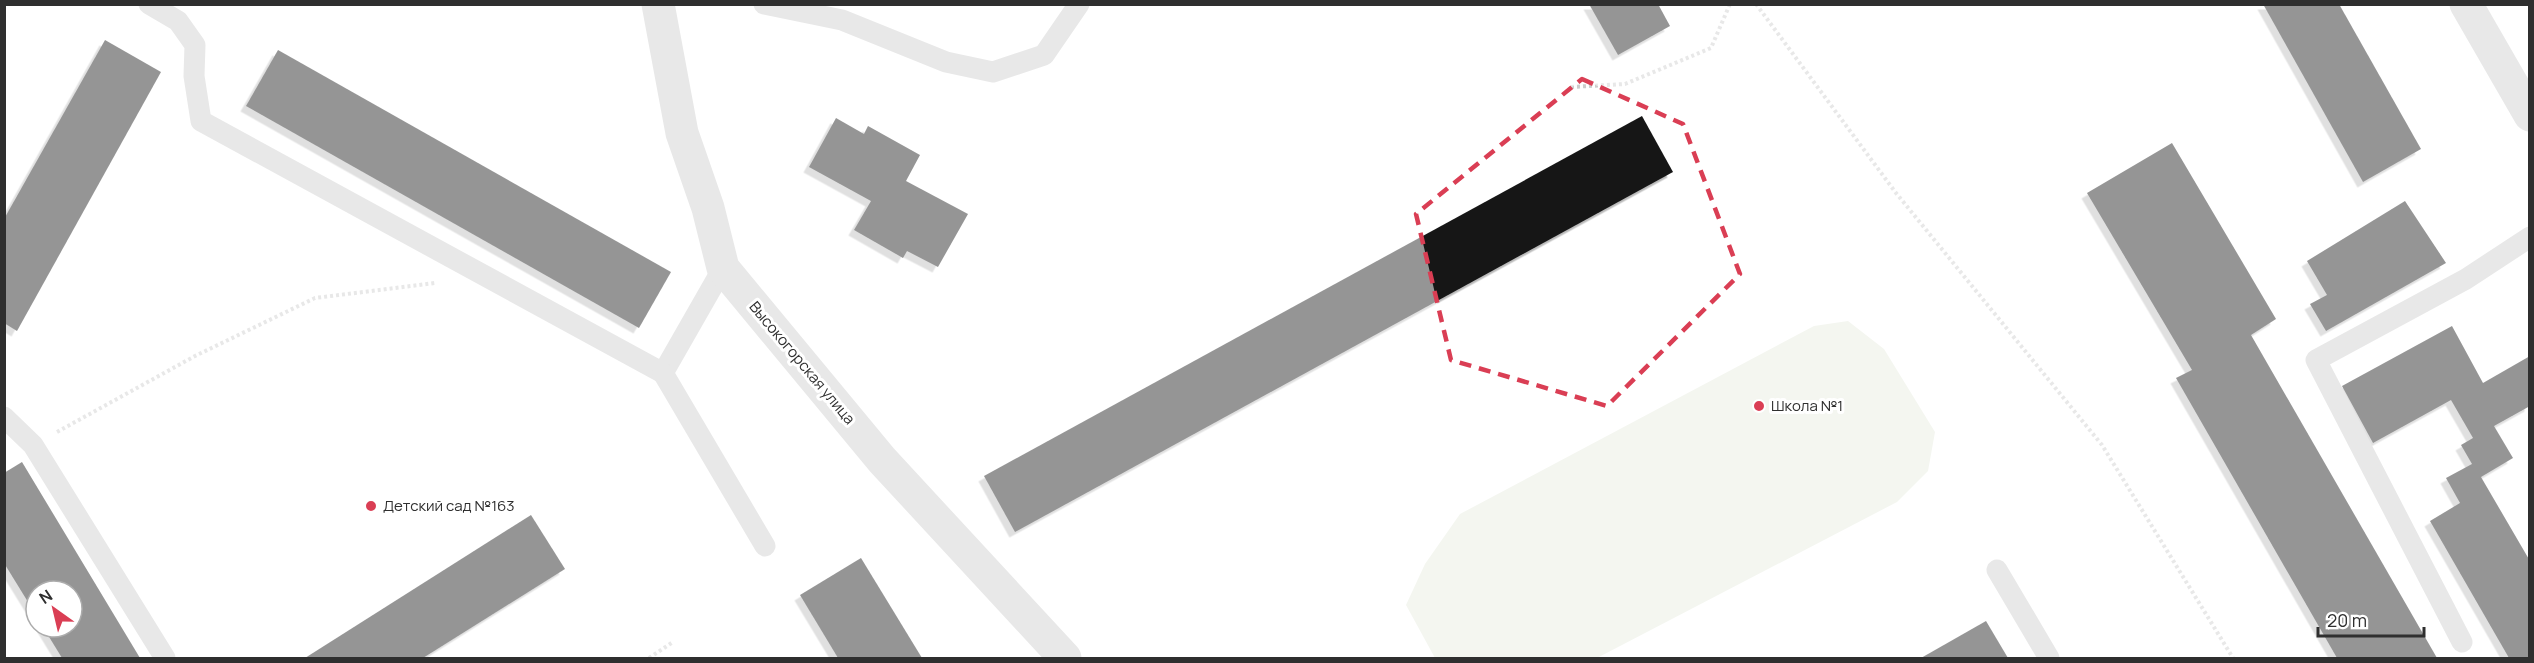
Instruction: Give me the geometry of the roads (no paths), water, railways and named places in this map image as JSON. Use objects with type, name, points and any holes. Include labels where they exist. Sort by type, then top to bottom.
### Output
[{"type":"street","name":"Высокогорская улица","points":[[658,4],[682,133],[708,208],[723,268],[882,460],[1065,658]]},
{"type":"street","points":[[2466,4],[2529,115]]},
{"type":"lane","points":[[149,4],[178,21],[195,45],[194,76],[201,122],[663,373],[765,546]]},
{"type":"lane","points":[[764,4],[842,20],[946,62],[993,72],[1044,55],[1079,4]]},
{"type":"lane","points":[[2462,642],[2316,360],[2466,279],[2529,237]]},
{"type":"lane","points":[[663,373],[723,268]]},
{"type":"lane","points":[[4,417],[33,445],[165,658]]},
{"type":"lane","points":[[1997,570],[2049,658]]},
{"type":"place","name":"Школа №1","points":[[1759,406]]},
{"type":"place","name":"Детский сад №163","points":[[371,506]]}]
